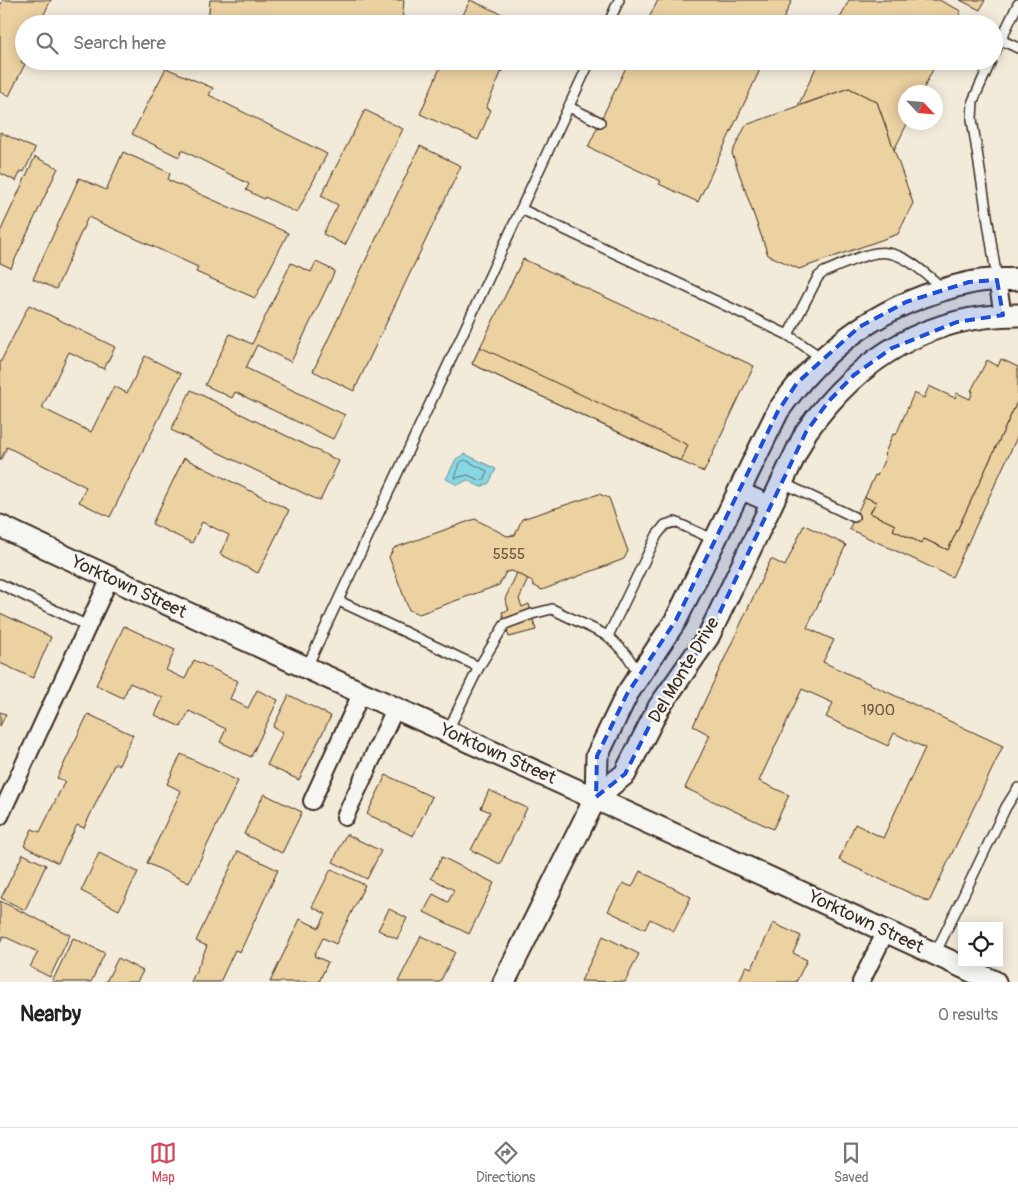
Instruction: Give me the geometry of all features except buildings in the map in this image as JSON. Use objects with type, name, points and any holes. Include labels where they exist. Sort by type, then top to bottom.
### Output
[{"type":"street","name":"Del Monte Drive","points":[[504,982],[596,797],[597,756],[627,694],[676,620],[778,411],[797,384],[822,358],[859,327],[906,302],[970,282],[1018,279]]},
{"type":"street","points":[[997,280],[1011,315]]},
{"type":"street","name":"Del Monte Drive","points":[[596,797],[625,774],[659,707],[708,637],[806,432],[828,402],[854,376],[892,348],[917,336],[957,322],[1011,315]]},
{"type":"street","points":[[739,490],[770,504]]},
{"type":"street","name":"Yorktown Street","points":[[0,526],[306,669],[596,797],[995,982]]},
{"type":"street","points":[[0,816],[110,578]]},
{"type":"street","points":[[312,801],[361,694]]},
{"type":"street","points":[[345,817],[395,709]]},
{"type":"street","points":[[861,982],[886,931]]},
{"type":"lane","points":[[612,15],[619,0]]},
{"type":"lane","points":[[1003,36],[1018,4]]},
{"type":"lane","points":[[1003,41],[1018,48]]},
{"type":"lane","points":[[306,669],[586,70]]},
{"type":"lane","points":[[987,70],[974,101],[972,119],[997,280]]},
{"type":"lane","points":[[569,107],[600,122]]},
{"type":"lane","points":[[521,209],[788,335],[822,358]]},
{"type":"lane","points":[[788,335],[818,276],[824,272],[876,253],[888,252],[900,257],[945,290]]},
{"type":"lane","points":[[781,482],[854,517]]},
{"type":"lane","points":[[608,636],[657,534],[665,525],[675,522],[715,540]]},
{"type":"lane","points":[[0,584],[88,626]]},
{"type":"lane","points":[[338,601],[479,667]]},
{"type":"lane","points":[[447,732],[479,667],[505,624],[532,614],[552,609],[608,636],[626,654],[640,674]]},
{"type":"lane","points":[[935,954],[1006,807],[1018,788]]},
{"type":"highlighted area","points":[[997,280],[1003,315],[957,322],[892,348],[854,375],[828,402],[806,432],[708,637],[659,707],[625,774],[596,797],[597,756],[627,694],[676,620],[778,411],[797,383],[859,327],[906,302],[969,282]]},
{"type":"water","points":[[465,454],[496,469],[489,483],[481,487],[467,480],[458,485],[446,479],[456,459]]}]
